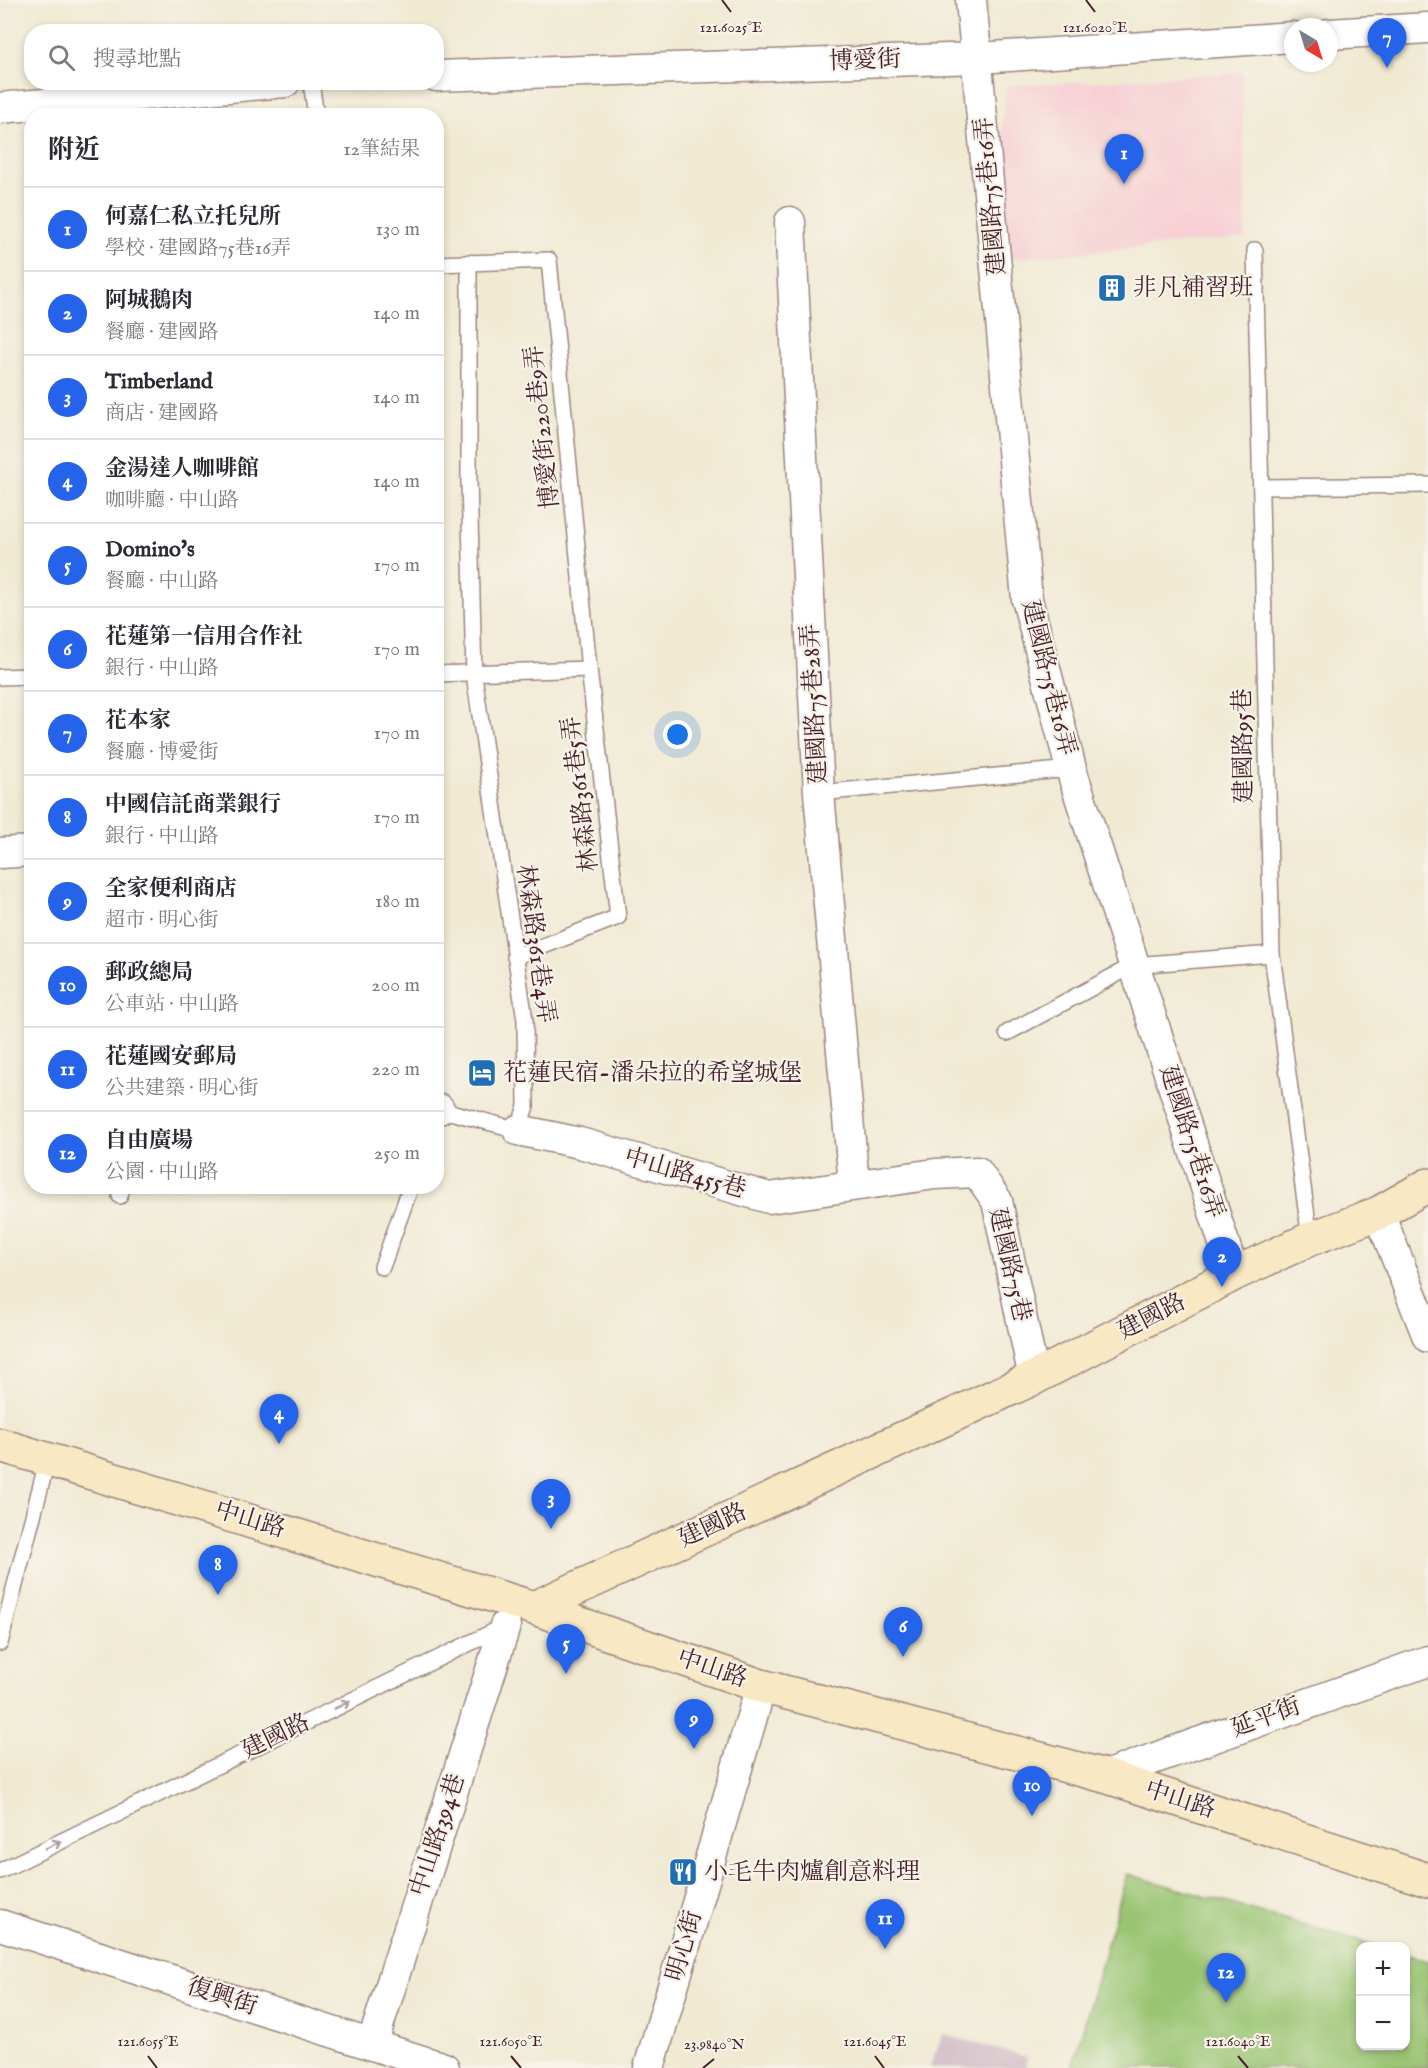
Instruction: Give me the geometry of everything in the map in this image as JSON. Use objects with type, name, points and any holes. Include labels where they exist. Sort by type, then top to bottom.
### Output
[{"type":"street","name":"建國路75巷16弄","points":[[971,0],[1027,599],[1071,769],[1234,1274]]},
{"type":"street","points":[[1338,33],[1428,28]]},
{"type":"street","name":"博愛街","points":[[444,76],[978,58],[1284,38]]},
{"type":"street","points":[[0,108],[197,90]]},
{"type":"street","name":"建國路75巷28弄","points":[[790,222],[819,793],[854,1185]]},
{"type":"street","points":[[0,853],[24,852]]},
{"type":"street","name":"中山路455巷","points":[[518,1130],[580,1143],[769,1198],[854,1185]]},
{"type":"street","name":"建國路75巷","points":[[854,1185],[935,1174],[977,1172],[997,1201],[1034,1378]]},
{"type":"street","name":"建國路","points":[[534,1608],[1034,1378],[1234,1274],[1310,1239],[1378,1213],[1428,1185]]},
{"type":"street","points":[[1378,1213],[1428,1337]]},
{"type":"street","name":"中山路","points":[[0,1445],[534,1608],[760,1686],[1105,1776],[1428,1880]]},
{"type":"street","name":"中山路394巷","points":[[372,2045],[505,1626]]},
{"type":"street","name":"延平街","points":[[1105,1776],[1428,1661]]},
{"type":"street","name":"明心街","points":[[649,2068],[760,1686]]},
{"type":"street","name":"復興街","points":[[0,1925],[444,2068]]},
{"type":"lane","points":[[311,90],[315,108]]},
{"type":"lane","name":"建國路95巷","points":[[1255,250],[1272,954],[1310,1239]]},
{"type":"lane","name":"博愛街220巷9弄","points":[[444,264],[549,260],[589,669]]},
{"type":"lane","points":[[469,262],[469,479],[474,675]]},
{"type":"lane","points":[[1261,487],[1428,485]]},
{"type":"lane","points":[[444,674],[474,675],[589,669]]},
{"type":"lane","name":"林森路361巷5弄","points":[[515,957],[618,917],[589,669]]},
{"type":"lane","name":"林森路361巷4弄","points":[[474,675],[525,1020],[526,1106],[518,1130]]},
{"type":"lane","points":[[0,677],[24,676]]},
{"type":"lane","points":[[819,793],[1071,769]]},
{"type":"lane","points":[[1007,1034],[1134,965],[1272,954]]},
{"type":"lane","points":[[444,1113],[518,1130]]},
{"type":"lane","points":[[382,1267],[408,1194]]},
{"type":"lane","points":[[0,1643],[48,1458]]},
{"type":"lane","name":"建國路","points":[[0,1870],[505,1626],[534,1608]]},
{"type":"shaded area","points":[[1242,73],[1246,238],[1006,259],[1002,130],[1006,86]]},
{"type":"shaded area","points":[[943,2034],[1027,2057],[1025,2068],[929,2068]]},
{"type":"green space","points":[[1127,1874],[1364,1942],[1356,1942],[1356,2050],[1410,2050],[1410,1955],[1428,1961],[1428,2068],[1072,2068]]},
{"type":"place","name":"花本家","points":[[1387,68]]},
{"type":"place","name":"何嘉仁私立托兒所","points":[[1124,184]]},
{"type":"place","name":"非凡補習班","points":[[1112,288]]},
{"type":"place","name":"花蓮民宿-潘朵拉的希望城堡","points":[[482,1073]]},
{"type":"place","name":"阿城鵝肉","points":[[1222,1287]]},
{"type":"place","name":"金湯達人咖啡館","points":[[279,1444]]},
{"type":"place","name":"Timberland","points":[[551,1529]]},
{"type":"place","name":"中國信託商業銀行","points":[[218,1595]]},
{"type":"place","name":"花蓮第一信用合作社","points":[[903,1657]]},
{"type":"place","name":"Domino's","points":[[566,1674]]},
{"type":"place","name":"全家便利商店","points":[[694,1749]]},
{"type":"place","name":"郵政總局","points":[[1032,1816]]},
{"type":"place","name":"小毛牛肉爐創意料理","points":[[683,1872]]},
{"type":"place","name":"花蓮國安郵局","points":[[885,1949]]},
{"type":"place","name":"自由廣場","points":[[1226,2003]]}]
